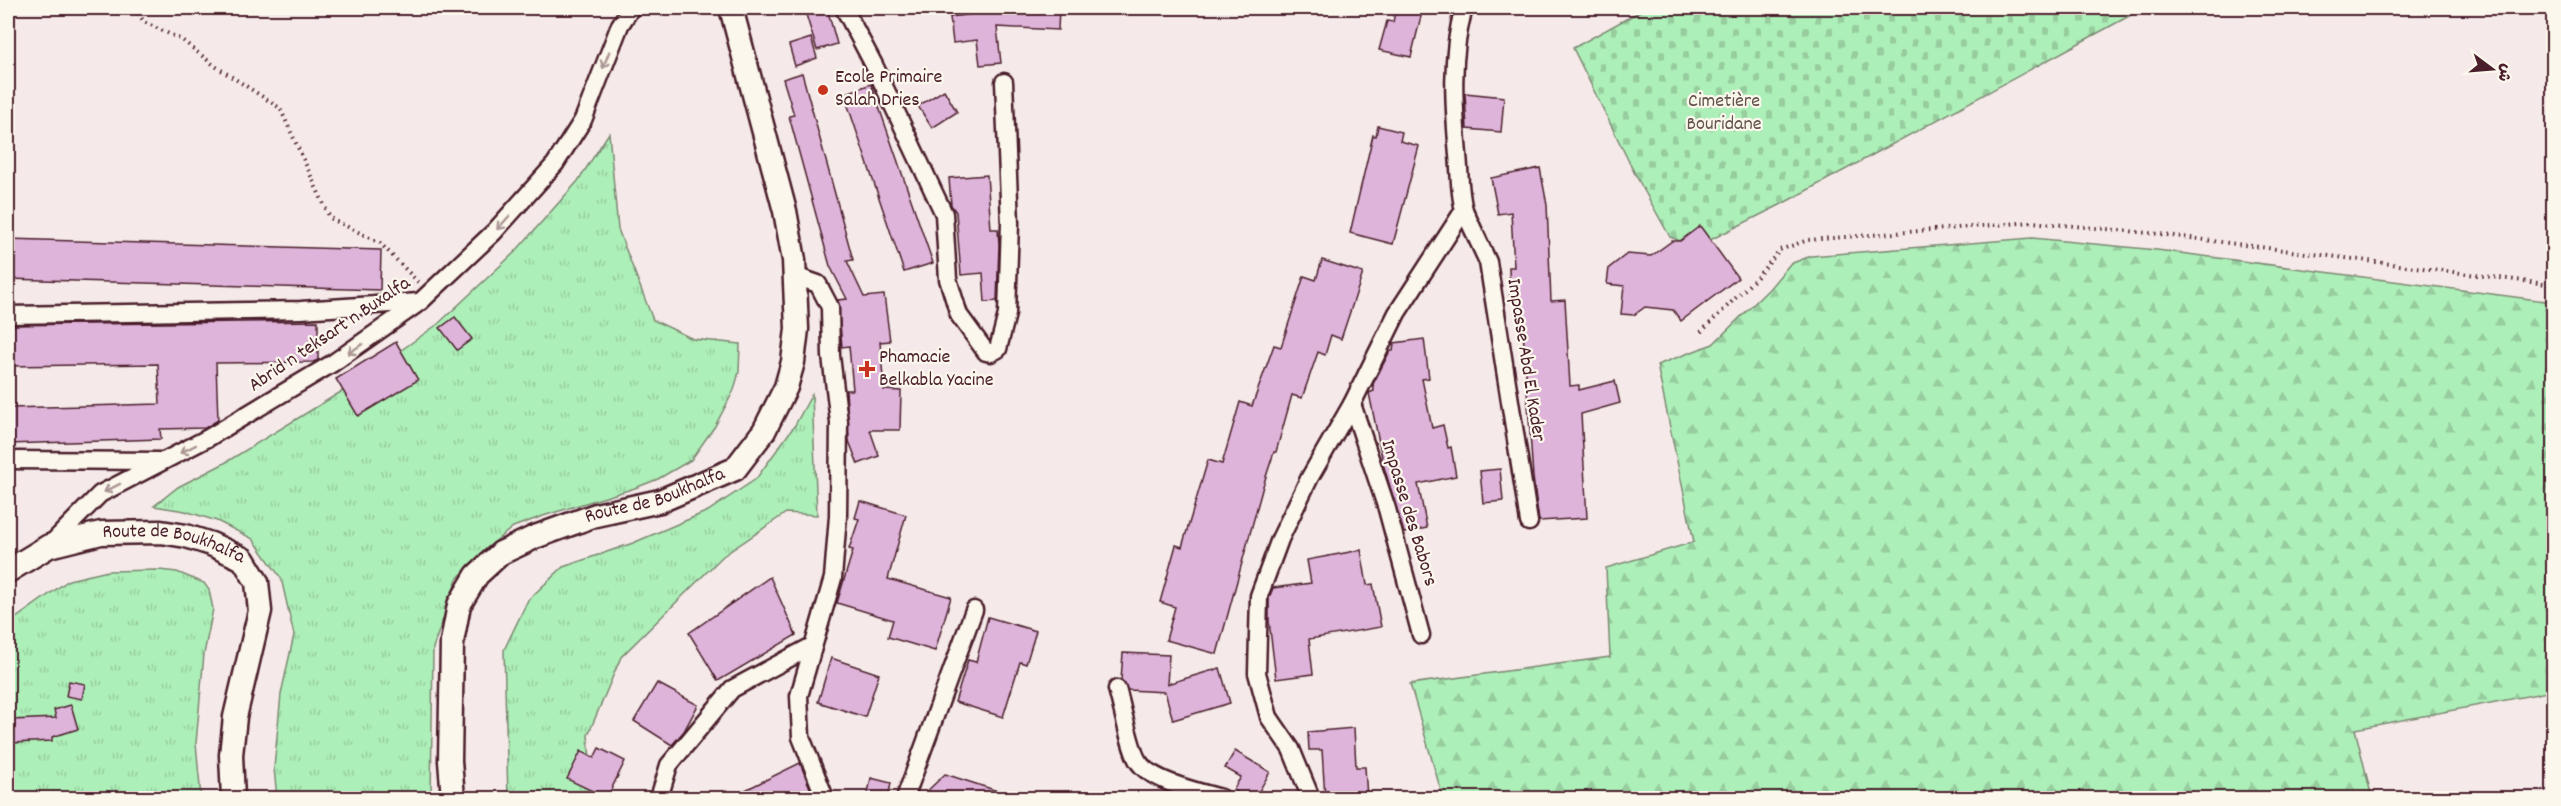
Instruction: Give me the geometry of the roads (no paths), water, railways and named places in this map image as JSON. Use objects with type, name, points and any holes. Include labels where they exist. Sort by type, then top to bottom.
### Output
[{"type":"main road","name":"Route de Boukhalfa","points":[[453,798],[450,761],[452,642],[459,605],[477,575],[501,553],[535,537],[596,515],[660,501],[735,469],[764,431],[786,387],[793,362],[797,329],[795,276],[785,211],[731,8]]},
{"type":"main road","name":"Route de Boukhalfa","points":[[8,571],[49,546],[101,533],[161,532],[186,536],[211,543],[243,559],[257,582],[260,611],[235,717],[231,755],[233,798]]},
{"type":"street","name":"Abrid n teksart n Buxalfa","points":[[49,546],[100,494],[208,438],[333,363],[425,298],[494,232],[555,164],[583,120],[620,25],[631,8]]},
{"type":"street","points":[[844,8],[874,65],[944,214],[948,279],[959,315],[987,352],[991,353],[998,349],[1007,314],[1011,223],[1004,82]]},
{"type":"street","name":"Impasse Abd El Kader","points":[[1464,8],[1456,60],[1453,110],[1460,193],[1464,210],[1488,262],[1529,522]]},
{"type":"street","points":[[1311,798],[1291,750],[1269,717],[1257,674],[1259,596],[1280,539],[1310,477],[1352,405],[1397,313],[1464,210]]},
{"type":"street","points":[[795,276],[818,284],[830,307],[831,356],[839,422],[838,516],[833,578],[799,696],[801,737],[825,798]]},
{"type":"street","points":[[8,315],[301,310],[425,298]]},
{"type":"street","name":"Impasse des Babors","points":[[1352,405],[1388,510],[1421,635]]},
{"type":"street","points":[[8,460],[164,461]]},
{"type":"street","points":[[905,798],[974,610]]},
{"type":"street","points":[[658,798],[669,765],[732,689],[812,646]]},
{"type":"street","points":[[1117,690],[1137,761],[1149,772],[1178,786],[1221,798]]},
{"type":"place","name":"Ecole Primaire Salah Dries","points":[[823,90]]},
{"type":"place","name":"Phamacie Belkabla Yacine","points":[[867,369]]},
{"type":"park label","name":"Cimetière Bouridane","points":[[1724,114]]}]
